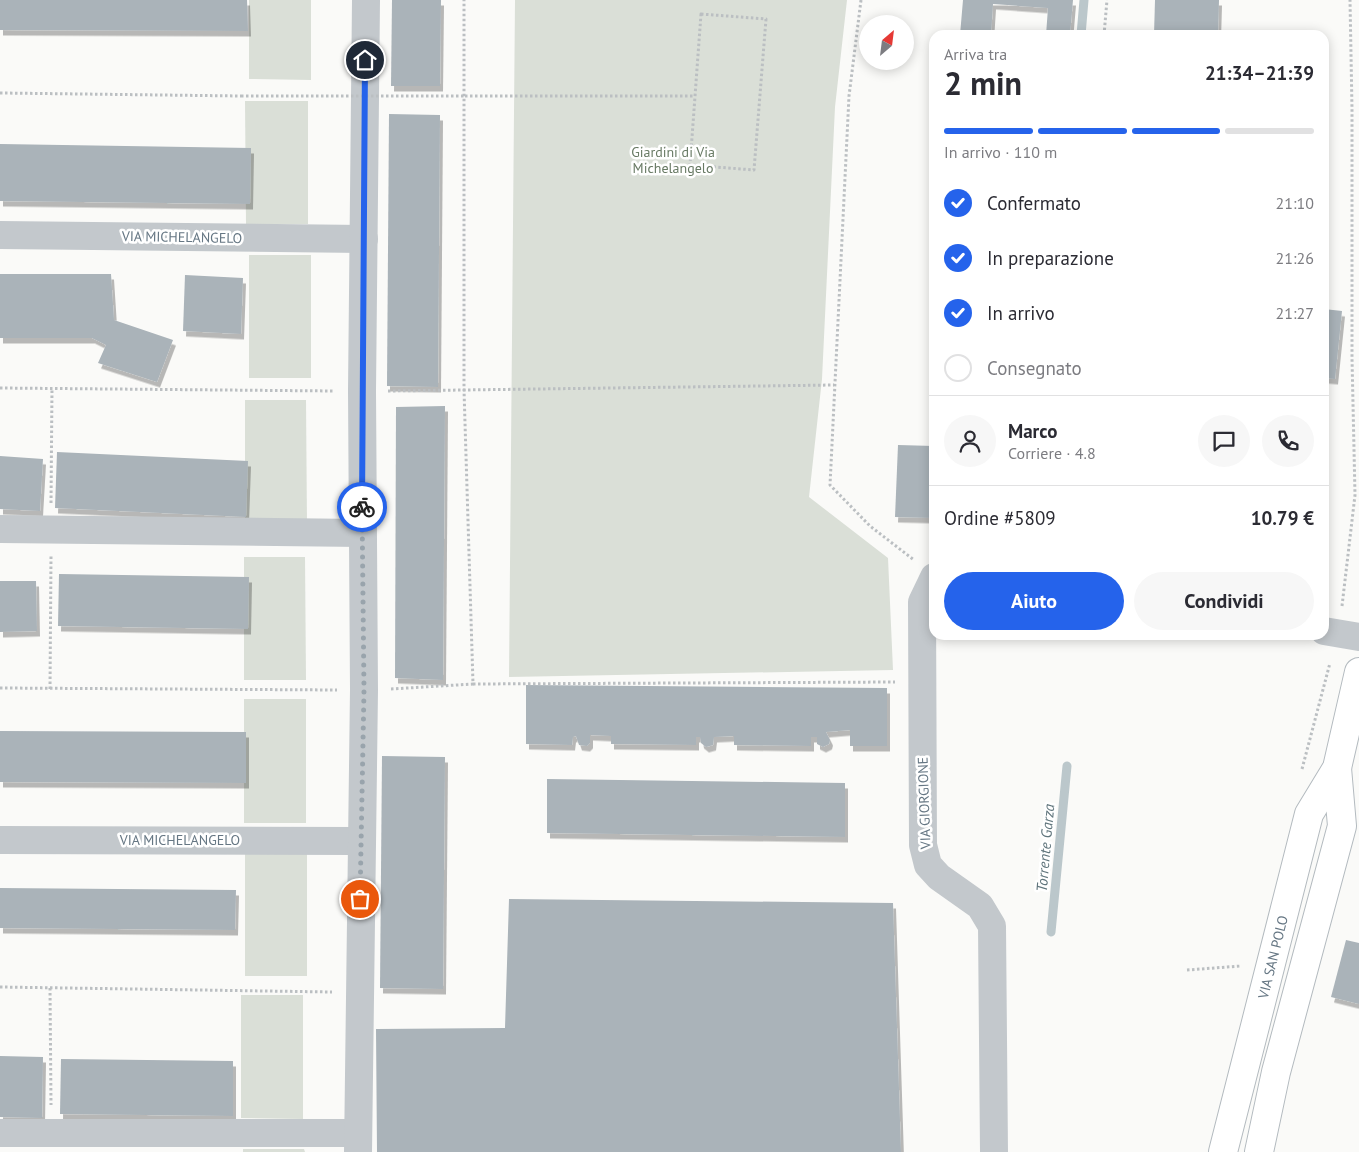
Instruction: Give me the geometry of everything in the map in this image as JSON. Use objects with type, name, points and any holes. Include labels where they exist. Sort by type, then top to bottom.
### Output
[{"type":"main road","name":"VIA SAN POLO","points":[[1259,1152],[1276,1072],[1342,826],[1337,768],[1359,672]]},
{"type":"main road","name":"VIA SAN POLO","points":[[1223,1152],[1309,814],[1337,768]]},
{"type":"street","points":[[0,1133],[358,1143],[360,841],[364,690],[362,391],[366,0]]},
{"type":"street","name":"VIA MICHELANGELO","points":[[0,235],[364,239]]},
{"type":"street","points":[[0,530],[362,533]]},
{"type":"street","name":"VIA GIORGIONE","points":[[926,570],[922,602],[923,845],[928,865],[939,877],[980,906],[992,926],[994,1152]]},
{"type":"street","name":"VIA MICHELANGELO","points":[[0,840],[360,841]]},
{"type":"path","points":[[464,0],[464,390],[473,684]]},
{"type":"path","points":[[861,0],[849,96],[830,485],[870,526],[926,570]]},
{"type":"path","points":[[1104,30],[1107,0]]},
{"type":"path","points":[[1300,778],[1340,634],[1356,495],[1352,358],[1350,0]]},
{"type":"path","points":[[701,14],[766,19],[754,170],[690,166],[695,96],[701,14]]},
{"type":"path","points":[[0,93],[241,96],[695,96]]},
{"type":"path","points":[[1352,109],[1359,109]]},
{"type":"path","points":[[0,388],[362,391],[834,385]]},
{"type":"path","points":[[0,688],[364,690],[473,684],[923,681]]},
{"type":"path","points":[[1186,970],[1248,966]]},
{"type":"path","points":[[0,987],[333,992]]},
{"type":"path","points":[[50,988],[51,1133]]},
{"type":"green space","points":[[249,0],[311,0],[311,80],[249,79]]},
{"type":"green space","name":"Giardini di Via Michelangelo","points":[[515,0],[847,0],[835,107],[822,379],[809,497],[888,558],[893,670],[509,677]]},
{"type":"green space","points":[[245,101],[308,101],[308,224],[246,224]]},
{"type":"green space","points":[[249,255],[311,255],[311,378],[249,378]]},
{"type":"green space","points":[[245,400],[306,400],[307,524],[245,524]]},
{"type":"green space","points":[[244,557],[305,557],[306,680],[244,680]]},
{"type":"green space","points":[[244,699],[306,699],[306,823],[244,823]]},
{"type":"green space","points":[[245,852],[307,852],[307,976],[245,976]]},
{"type":"green space","points":[[241,995],[303,995],[303,1119],[241,1118]]},
{"type":"green space","points":[[243,1149],[304,1149],[305,1152],[243,1152]]},
{"type":"building","points":[[0,0],[247,0],[248,31],[0,30]]},
{"type":"building","points":[[392,0],[441,0],[440,86],[391,86]]},
{"type":"building","points":[[963,0],[1073,0],[1070,30],[1046,30],[1048,8],[993,4],[991,30],[960,30]]},
{"type":"building","points":[[1155,0],[1219,0],[1218,30],[1154,30]]},
{"type":"building","points":[[389,114],[440,115],[438,387],[387,386]]},
{"type":"building","points":[[0,144],[251,148],[250,204],[0,201]]},
{"type":"building","points":[[0,274],[111,274],[114,320],[173,340],[157,382],[98,363],[106,345],[92,338],[0,338]]},
{"type":"building","points":[[185,275],[243,278],[241,334],[183,331]]},
{"type":"building","points":[[1329,310],[1342,311],[1335,379],[1329,378]]},
{"type":"building","points":[[445,406],[443,680],[395,678],[396,407]]},
{"type":"building","points":[[898,445],[929,446],[929,518],[895,517]]},
{"type":"building","points":[[57,452],[248,461],[246,517],[55,508]]},
{"type":"building","points":[[0,456],[43,459],[40,511],[0,509]]},
{"type":"building","points":[[59,574],[249,577],[248,629],[58,626]]},
{"type":"building","points":[[0,581],[36,581],[37,631],[0,632]]},
{"type":"building","points":[[526,685],[887,688],[887,746],[850,746],[850,730],[826,732],[830,740],[829,744],[823,747],[817,744],[817,737],[811,737],[811,746],[734,745],[734,736],[714,737],[713,745],[706,747],[701,743],[700,737],[696,737],[696,745],[611,744],[611,736],[590,735],[590,743],[587,746],[579,745],[576,736],[573,737],[572,745],[526,744]]},
{"type":"building","points":[[0,731],[246,732],[246,783],[0,782]]},
{"type":"building","points":[[382,756],[445,757],[443,989],[380,988]]},
{"type":"building","points":[[547,779],[845,783],[845,837],[547,833]]},
{"type":"building","points":[[0,888],[236,890],[235,930],[0,928]]},
{"type":"building","points":[[509,899],[893,903],[901,1152],[377,1152],[376,1029],[505,1028]]},
{"type":"building","points":[[1346,940],[1359,943],[1359,1004],[1331,997]]},
{"type":"building","points":[[0,1056],[43,1057],[42,1118],[0,1117]]},
{"type":"building","points":[[61,1059],[233,1061],[233,1116],[60,1114]]},
{"type":"waterway","name":"Torrente Garza","points":[[1081,30],[1084,0]]},
{"type":"waterway","name":"Torrente Garza","points":[[1051,932],[1067,766]]},
{"type":"way so far","points":[[360,899],[364,690],[362,507]]},
{"type":"route","points":[[362,507],[365,60]]}]
